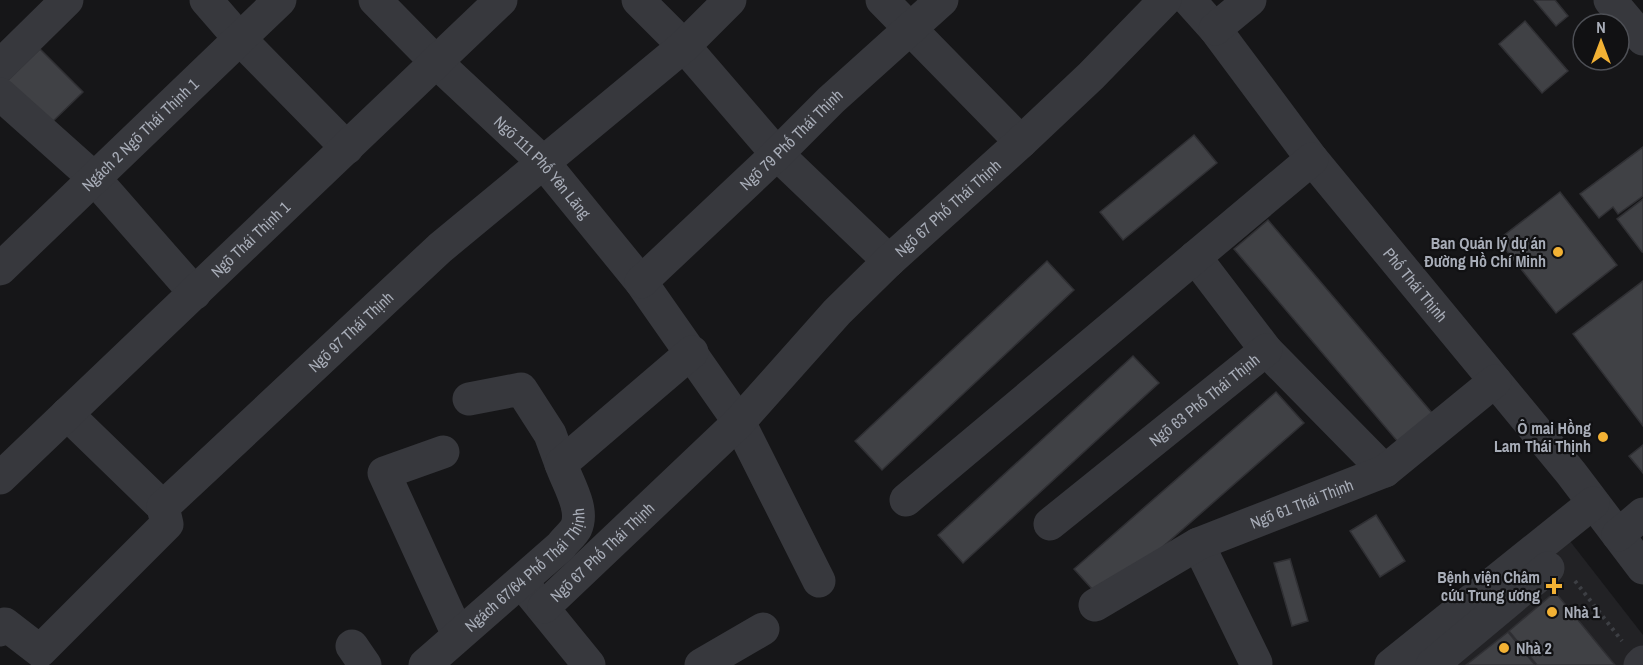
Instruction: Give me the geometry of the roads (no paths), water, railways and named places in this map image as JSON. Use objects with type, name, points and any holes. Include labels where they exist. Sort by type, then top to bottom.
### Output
[{"type":"street","points":[[0,66],[67,0]]},
{"type":"street","points":[[206,0],[239,38],[347,148]]},
{"type":"street","name":"Ngách 2 Ngõ Thái Thịnh 1","points":[[0,269],[280,0]]},
{"type":"street","name":"Ngõ 111 Phố Yên Lãng","points":[[375,0],[436,62],[543,162],[642,282],[692,352]]},
{"type":"street","name":"Ngõ Thái Thịnh 1","points":[[0,478],[501,0]]},
{"type":"street","points":[[638,0],[684,46],[777,154],[890,261]]},
{"type":"street","name":"Ngõ 97 Thái Thịnh","points":[[163,507],[440,248],[684,46],[730,0]]},
{"type":"street","points":[[882,0],[1022,142]]},
{"type":"street","name":"Ngõ 79 Phố Thái Thịnh","points":[[642,282],[831,100],[942,0]]},
{"type":"street","name":"Ngõ 67 Phố Thái Thịnh","points":[[590,665],[544,607],[739,422],[837,312],[1022,142],[1165,0]]},
{"type":"street","name":"Phố Thái Thịnh","points":[[1189,0],[1215,29],[1312,159],[1496,381],[1643,568]]},
{"type":"street","points":[[1215,29],[1250,0]]},
{"type":"street","points":[[1610,0],[1643,39]]},
{"type":"street","points":[[0,94],[94,178],[195,293]]},
{"type":"street","points":[[906,500],[1312,159]]},
{"type":"street","name":"Ngõ 63 Phố Thái Thịnh","points":[[1050,524],[1266,350],[1195,257]]},
{"type":"street","points":[[1266,350],[1385,471]]},
{"type":"street","points":[[561,464],[692,352],[739,422],[819,581]]},
{"type":"street","name":"Ngõ 61 Thái Thịnh","points":[[1095,605],[1198,544],[1385,471],[1496,381]]},
{"type":"street","name":"Ngách 67/64 Phố Thái Thịnh","points":[[424,665],[561,546],[576,528],[579,517],[550,434],[521,389],[469,399]]},
{"type":"street","points":[[0,630],[5,624],[40,651],[167,524],[163,507],[67,414]]},
{"type":"street","name":"Ngách 67/64 Phố Thái Thịnh","points":[[443,452],[384,473],[458,635]]},
{"type":"street","points":[[1391,665],[1606,519],[1643,514]]},
{"type":"street","points":[[1432,665],[1606,519]]},
{"type":"street","points":[[1198,544],[1256,663]]},
{"type":"street","points":[[520,581],[544,607]]},
{"type":"street","points":[[701,665],[763,629]]},
{"type":"place","name":"Ban Quản lý dự án Đường Hồ Chí Minh","points":[[1558,252]]},
{"type":"place","name":"Ô mai Hồng Lam Thái Thịnh","points":[[1603,437]]},
{"type":"place","name":"Bệnh viện Châm cứu Trung ương","points":[[1554,586]]},
{"type":"place","name":"Nhà 1","points":[[1552,612]]},
{"type":"place","name":"Nhà 2","points":[[1504,648]]}]
